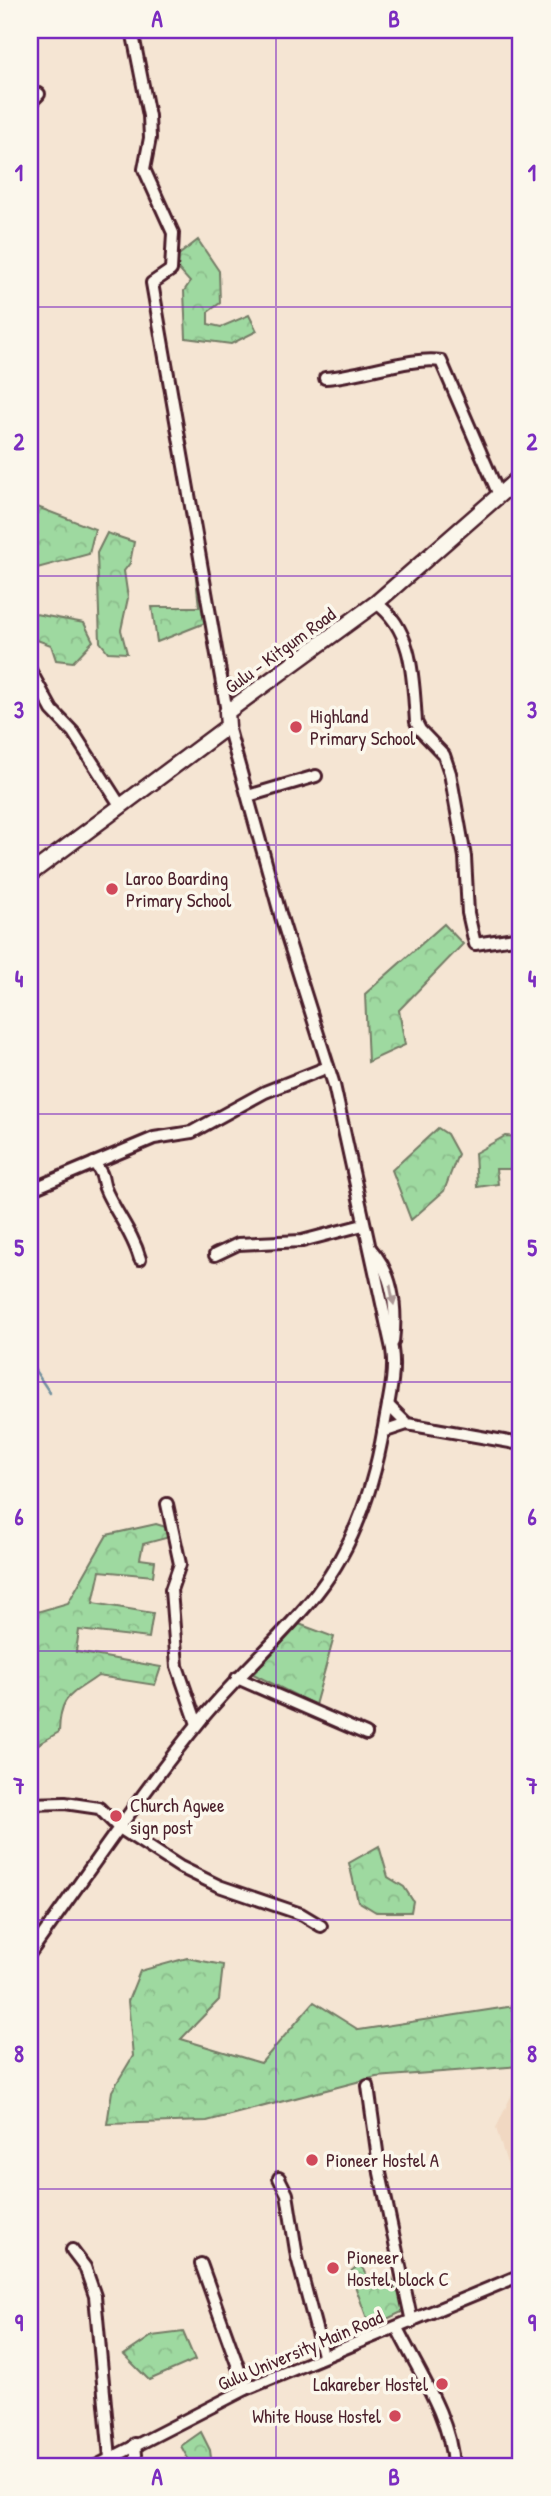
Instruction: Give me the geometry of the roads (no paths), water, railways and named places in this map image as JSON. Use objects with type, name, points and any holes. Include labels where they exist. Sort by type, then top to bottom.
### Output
[{"type":"main road","name":"Gulu - Kitgum Road","points":[[30,874],[376,603],[521,476]]},
{"type":"street","points":[[30,1953],[118,1827],[197,1724],[237,1678],[302,1612],[335,1566],[362,1513],[383,1432],[394,1370],[392,1349],[395,1315],[390,1284],[381,1260],[370,1247],[363,1225],[311,1003],[281,917],[228,719],[152,283],[171,270],[173,233],[169,216],[145,174],[149,116],[132,30]]},
{"type":"street","points":[[30,103],[39,94]]},
{"type":"street","points":[[325,379],[371,373],[423,360],[441,361],[499,495]]},
{"type":"street","points":[[376,603],[396,622],[412,662],[416,722],[420,730],[444,755],[450,773],[475,944],[521,937]]},
{"type":"street","points":[[30,670],[52,710],[73,732],[120,805]]},
{"type":"street","points":[[247,796],[316,776]]},
{"type":"street","points":[[30,1190],[159,1136],[192,1132],[265,1092],[328,1067]]},
{"type":"street","points":[[94,1163],[105,1176],[108,1196],[136,1241],[140,1259]]},
{"type":"street","points":[[215,1255],[238,1244],[302,1241],[363,1225]]},
{"type":"street","points":[[388,1405],[407,1424]]},
{"type":"street","points":[[383,1432],[407,1424],[521,1444]]},
{"type":"street","points":[[167,1504],[180,1564],[171,1590],[177,1666],[197,1724]]},
{"type":"street","points":[[237,1678],[366,1734]]},
{"type":"street","points":[[30,1804],[92,1805],[118,1827],[180,1867],[219,1886],[301,1913],[321,1926]]},
{"type":"street","points":[[368,2086],[380,2173],[412,2322]]},
{"type":"street","points":[[279,2178],[287,2194],[297,2258],[323,2355]]},
{"type":"street","points":[[72,2250],[85,2267],[95,2296],[110,2458]]},
{"type":"street","points":[[201,2264],[246,2389]]},
{"type":"street","name":"Gulu University Main Road","points":[[96,2466],[246,2389],[521,2275]]},
{"type":"street","points":[[397,2328],[443,2422],[451,2446],[453,2466]]},
{"type":"street","points":[[135,2444],[137,2466]]},
{"type":"waterway","points":[[30,1363],[50,1393]]},
{"type":"place","name":"Highland Primary School","points":[[296,727]]},
{"type":"place","name":"Laroo Boarding Primary School","points":[[112,889]]},
{"type":"place","name":"Church Agwee sign post","points":[[116,1816]]},
{"type":"place","name":"Pioneer Hostel A","points":[[312,2160]]},
{"type":"place","name":"Pioneer Hostel, block C","points":[[333,2268]]},
{"type":"place","name":"Lakareber Hostel","points":[[442,2384]]},
{"type":"place","name":"White House Hostel","points":[[395,2416]]}]
